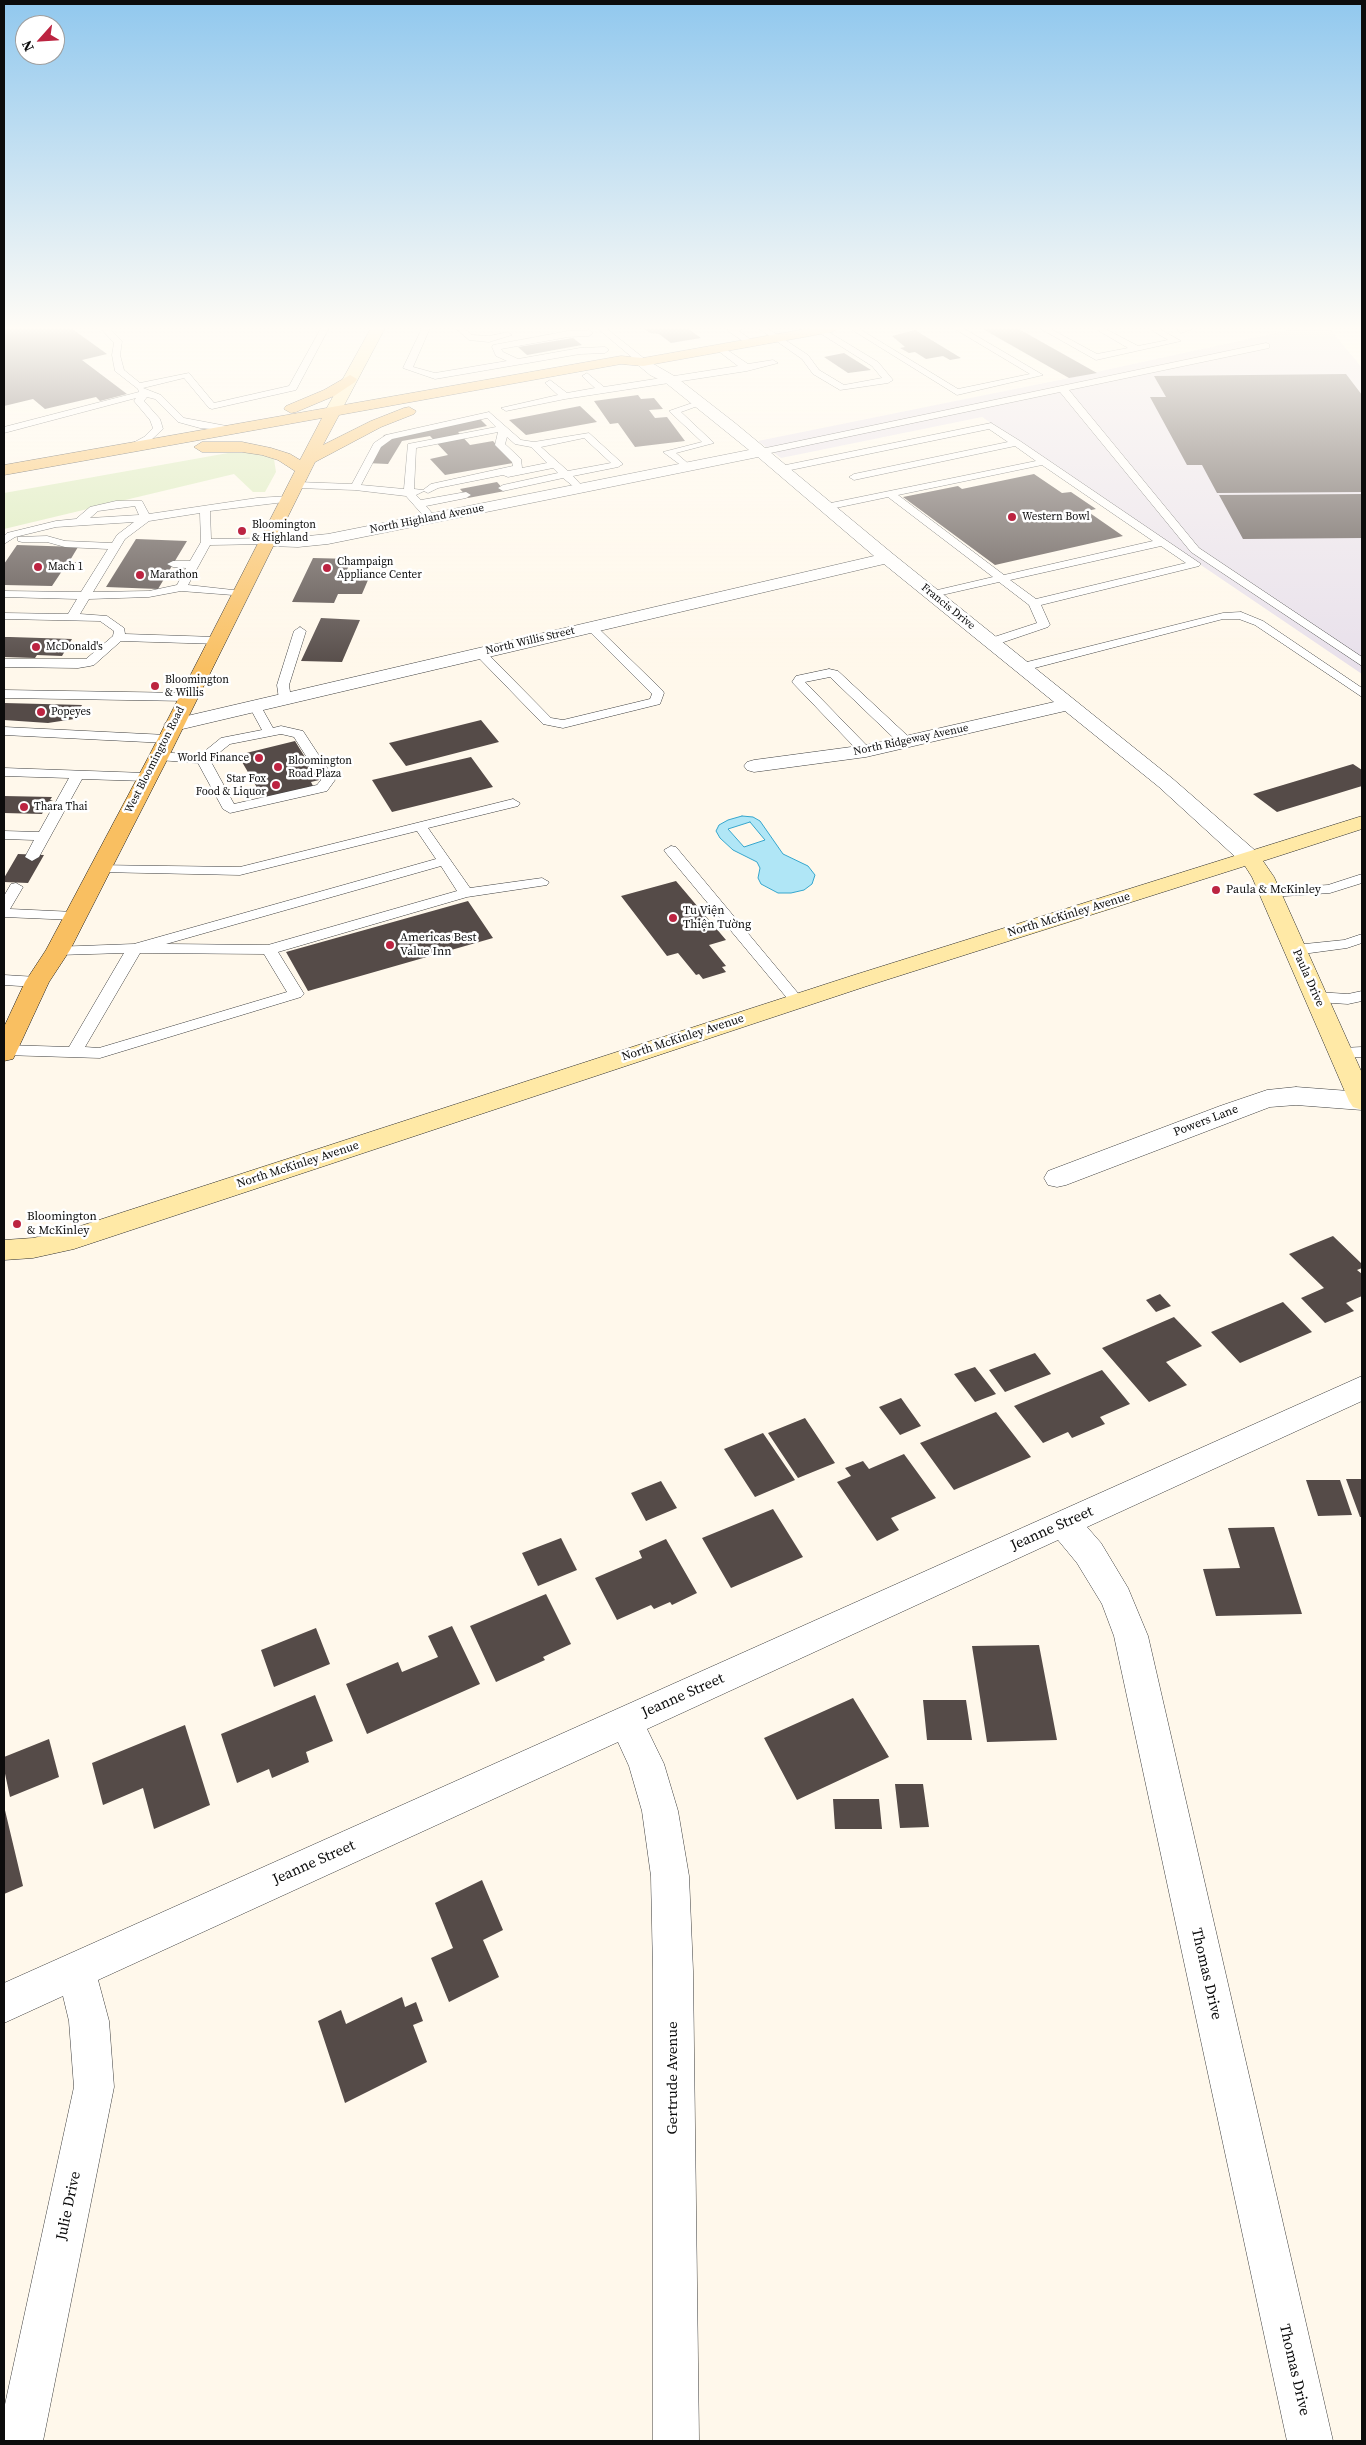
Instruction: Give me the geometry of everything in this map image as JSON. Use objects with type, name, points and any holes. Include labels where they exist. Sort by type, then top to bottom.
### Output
[{"type":"main road","points":[[4,470],[153,442]]},
{"type":"main road","points":[[4,484],[224,442]]},
{"type":"main road","name":"West Bloomington Road","points":[[4,1052],[37,982],[58,950],[216,641],[242,594],[318,442]]},
{"type":"main road","points":[[202,447],[235,447],[265,451],[284,457],[300,478],[352,442]]},
{"type":"street","name":"Francis Drive","points":[[749,442],[887,558],[1166,783],[1250,858]]},
{"type":"street","name":"North Highland Avenue","points":[[269,541],[298,542],[328,539],[761,452]]},
{"type":"street","name":"North Willis Street","points":[[166,740],[255,706],[887,558]]},
{"type":"street","name":"North Ridgeway Avenue","points":[[754,766],[866,751],[1067,704]]},
{"type":"street","name":"North McKinley Avenue","points":[[4,1250],[33,1248],[64,1242],[797,1001],[1362,822]]},
{"type":"street","name":"Paula Drive","points":[[1250,858],[1263,877],[1317,997],[1352,1052],[1362,1101]]},
{"type":"street","name":"Powers Lane","points":[[1057,1178],[1229,1112],[1268,1099],[1296,1096],[1362,1101]]},
{"type":"street","name":"Jeanne Street","points":[[4,2003],[1362,1388]]},
{"type":"street","name":"Thomas Drive","points":[[1064,1524],[1089,1553],[1116,1598],[1131,1636],[1310,2441]]},
{"type":"street","name":"Gertrude Avenue","points":[[626,1722],[646,1764],[660,1812],[670,1876],[673,1971],[676,2441]]},
{"type":"street","name":"Julie Drive","points":[[20,2441],[94,2087],[89,2022],[76,1970]]},
{"type":"lane","points":[[132,446],[140,442]]},
{"type":"lane","points":[[355,487],[377,444],[380,442]]},
{"type":"lane","points":[[431,442],[411,446],[409,494],[432,519]]},
{"type":"lane","points":[[428,490],[435,486],[512,470],[518,466],[517,461],[500,445],[501,442]]},
{"type":"lane","points":[[519,442],[534,445],[549,442]]},
{"type":"lane","points":[[503,488],[618,464],[594,442]]},
{"type":"lane","points":[[686,466],[668,452],[709,442]]},
{"type":"lane","points":[[761,452],[808,442]]},
{"type":"lane","points":[[843,468],[934,442]]},
{"type":"lane","points":[[1107,442],[1195,550],[1362,662]]},
{"type":"lane","points":[[781,469],[843,468],[1017,443],[1194,564],[1034,602]]},
{"type":"lane","points":[[534,445],[579,488]]},
{"type":"lane","points":[[826,507],[1044,462]]},
{"type":"lane","points":[[6,538],[56,524],[146,518],[257,501],[300,478],[409,494],[554,465]]},
{"type":"lane","points":[[843,468],[885,495],[1034,602],[1044,625],[992,642]]},
{"type":"lane","points":[[418,504],[466,495]]},
{"type":"lane","points":[[79,522],[94,509],[116,504],[138,503],[146,518]]},
{"type":"lane","points":[[181,588],[206,542],[205,509]]},
{"type":"lane","points":[[72,617],[121,537],[146,518]]},
{"type":"lane","points":[[6,538],[47,539],[65,544],[116,546]]},
{"type":"lane","points":[[206,542],[269,541]]},
{"type":"lane","points":[[933,594],[1162,542]]},
{"type":"lane","points":[[107,561],[122,562]]},
{"type":"lane","points":[[173,564],[194,565]]},
{"type":"lane","points":[[4,594],[86,596],[148,594],[181,588],[242,594]]},
{"type":"lane","points":[[1023,667],[1224,616],[1241,615],[1259,623],[1362,693]]},
{"type":"lane","points":[[4,616],[103,618],[120,630],[118,637],[90,662],[78,664],[4,663]]},
{"type":"lane","points":[[4,620],[17,616]]},
{"type":"lane","points":[[480,653],[546,721],[563,724],[656,701],[658,693],[591,627]]},
{"type":"lane","points":[[285,699],[283,685],[300,632]]},
{"type":"lane","points":[[118,637],[216,641]]},
{"type":"lane","points":[[866,751],[798,682],[800,679],[829,672],[834,674],[906,742]]},
{"type":"lane","points":[[4,694],[188,697]]},
{"type":"lane","points":[[255,706],[269,732]]},
{"type":"lane","points":[[4,731],[166,740],[203,759],[230,809],[322,788],[328,780],[300,734],[280,730],[226,741],[203,759]]},
{"type":"lane","points":[[4,772],[146,777]]},
{"type":"lane","points":[[32,857],[77,775]]},
{"type":"lane","points":[[100,868],[240,871],[513,803]]},
{"type":"lane","points":[[420,826],[466,893]]},
{"type":"lane","points":[[4,835],[43,836]]},
{"type":"lane","points":[[671,850],[797,1001]]},
{"type":"lane","points":[[74,1052],[135,948],[444,861]]},
{"type":"lane","points":[[1270,893],[1330,889],[1362,878]]},
{"type":"lane","points":[[58,950],[99,951],[135,948],[269,950],[466,893],[542,882]]},
{"type":"lane","points":[[4,907],[16,886]]},
{"type":"lane","points":[[4,913],[75,916]]},
{"type":"lane","points":[[1295,950],[1347,944],[1362,938]]},
{"type":"lane","points":[[4,1052],[100,1053],[296,994],[269,950]]},
{"type":"lane","points":[[4,980],[37,982]]},
{"type":"lane","points":[[1317,997],[1348,1000],[1362,996]]},
{"type":"shaded area","points":[[759,442],[859,442],[781,458]]},
{"type":"shaded area","points":[[1019,442],[1362,442],[1362,674]]},
{"type":"green space","points":[[228,453],[254,453],[274,459],[276,472],[265,492],[253,492],[234,474],[4,529],[4,493]]},
{"type":"water","points":[[742,816],[753,817],[760,821],[783,854],[808,866],[815,875],[812,884],[804,890],[778,893],[761,884],[758,878],[760,868],[757,862],[733,850],[720,838],[716,831],[719,825]],"holes":[[[750,822],[765,840],[744,847],[728,829]]]},
{"type":"building","points":[[379,442],[401,442],[388,464],[366,463]]},
{"type":"building","points":[[436,442],[467,442],[470,445],[494,442],[513,463],[445,475],[430,459],[448,455]]},
{"type":"building","points":[[632,442],[676,442],[635,447]]},
{"type":"building","points":[[1175,442],[1362,442],[1362,492],[1217,493],[1202,465],[1187,465]]},
{"type":"building","name":"Western Bowl","points":[[1034,474],[1062,493],[1071,492],[1096,509],[1087,511],[1123,536],[995,565],[903,497],[958,486],[962,489]]},
{"type":"building","points":[[497,482],[505,491],[468,498],[460,489]]},
{"type":"building","points":[[1362,494],[1362,538],[1243,539],[1219,495]]},
{"type":"building","name":"Marathon","points":[[136,539],[187,541],[158,589],[106,587]]},
{"type":"building","name":"Mach 1","points":[[17,545],[78,547],[69,562],[76,562],[71,571],[62,571],[52,586],[4,585],[4,564]]},
{"type":"building","points":[[313,558],[352,559],[346,572],[371,573],[362,594],[338,594],[334,603],[292,602]]},
{"type":"building","points":[[321,618],[360,620],[342,662],[301,661]]},
{"type":"building","name":"McDonald's","points":[[4,637],[72,639],[62,656],[37,655],[35,658],[4,657]]},
{"type":"building","name":"Popeyes","points":[[4,703],[82,705],[74,719],[48,723],[4,720]]},
{"type":"building","points":[[481,720],[499,742],[406,766],[389,743]]},
{"type":"building","name":"Bloomington Road Plaza","points":[[295,741],[319,780],[311,782],[313,786],[263,798],[238,755]]},
{"type":"building","points":[[471,757],[493,787],[392,812],[372,780]]},
{"type":"building","points":[[1353,764],[1362,770],[1362,786],[1277,812],[1253,794]]},
{"type":"building","name":"Thara Thai","points":[[4,796],[52,797],[50,800],[53,800],[48,802],[42,814],[4,813]]},
{"type":"building","points":[[18,854],[44,855],[28,883],[4,882],[4,878]]},
{"type":"building","name":"Tu Viện Thiện Tường","points":[[676,881],[726,940],[709,945],[726,966],[722,967],[726,972],[703,979],[699,974],[696,975],[678,953],[667,956],[621,896]]},
{"type":"building","name":"Americas Best Value Inn","points":[[468,901],[493,938],[308,991],[286,952]]},
{"type":"building","points":[[1333,1236],[1362,1264],[1362,1268],[1357,1270],[1362,1274],[1362,1296],[1346,1303],[1354,1311],[1325,1323],[1301,1298],[1324,1288],[1289,1254]]},
{"type":"building","points":[[1160,1294],[1171,1306],[1156,1312],[1146,1300]]},
{"type":"building","points":[[1283,1302],[1312,1332],[1240,1363],[1211,1332]]},
{"type":"building","points":[[1174,1317],[1202,1346],[1166,1362],[1187,1385],[1149,1402],[1102,1348]]},
{"type":"building","points":[[1035,1353],[1051,1374],[1005,1392],[989,1370]]},
{"type":"building","points":[[975,1367],[996,1394],[975,1402],[954,1374]]},
{"type":"building","points":[[1102,1370],[1130,1404],[1100,1417],[1105,1424],[1072,1438],[1068,1432],[1043,1443],[1014,1406]]},
{"type":"building","points":[[901,1398],[921,1426],[900,1435],[879,1407]]},
{"type":"building","points":[[996,1412],[1031,1457],[954,1490],[920,1443]]},
{"type":"building","points":[[805,1418],[835,1463],[798,1478],[768,1433]]},
{"type":"building","points":[[763,1433],[795,1480],[755,1497],[724,1449]]},
{"type":"building","points":[[904,1454],[936,1498],[891,1518],[899,1530],[877,1541],[837,1482],[851,1476],[845,1468],[863,1461],[869,1469]]},
{"type":"building","points":[[1346,1479],[1362,1479],[1362,1517],[1360,1517]]},
{"type":"building","points":[[1306,1480],[1340,1480],[1352,1515],[1318,1516]]},
{"type":"building","points":[[661,1481],[677,1508],[646,1521],[631,1493]]},
{"type":"building","points":[[773,1509],[803,1557],[731,1588],[702,1538]]},
{"type":"building","points":[[1274,1527],[1302,1614],[1216,1616],[1203,1569],[1240,1568],[1228,1528]]},
{"type":"building","points":[[561,1538],[577,1570],[538,1586],[522,1553]]},
{"type":"building","points":[[666,1539],[697,1593],[672,1605],[670,1602],[654,1609],[651,1605],[617,1620],[595,1578],[642,1558],[639,1551]]},
{"type":"building","points":[[546,1594],[571,1644],[543,1657],[545,1660],[496,1682],[470,1626]]},
{"type":"building","points":[[452,1626],[480,1684],[367,1734],[346,1684],[398,1662],[402,1672],[438,1657],[428,1636]]},
{"type":"building","points":[[316,1628],[330,1664],[274,1687],[261,1650]]},
{"type":"building","points":[[1039,1645],[1057,1740],[987,1742],[972,1646]]},
{"type":"building","points":[[315,1695],[333,1741],[306,1752],[309,1762],[272,1778],[269,1769],[237,1783],[221,1734]]},
{"type":"building","points":[[853,1698],[889,1757],[797,1800],[764,1738]]},
{"type":"building","points":[[923,1700],[966,1700],[972,1740],[927,1740]]},
{"type":"building","points":[[185,1725],[210,1805],[154,1829],[143,1788],[103,1805],[92,1763]]},
{"type":"building","points":[[49,1739],[59,1777],[10,1797],[4,1769],[4,1757]]},
{"type":"building","points":[[895,1784],[923,1784],[929,1827],[900,1828]]},
{"type":"building","points":[[833,1799],[879,1799],[882,1829],[835,1829]]},
{"type":"building","points":[[4,1806],[23,1886],[4,1894]]},
{"type":"building","points":[[482,1880],[503,1930],[483,1940],[499,1977],[449,2002],[431,1958],[453,1948],[435,1903]]},
{"type":"building","points":[[402,1997],[405,2007],[416,2002],[423,2021],[413,2025],[427,2062],[345,2103],[318,2021],[341,2010],[346,2024]]},
{"type":"place","name":"Western Bowl","points":[[1012,517]]},
{"type":"place","name":"Bloomington & Highland","points":[[242,531]]},
{"type":"place","name":"Mach 1","points":[[38,567]]},
{"type":"place","name":"Champaign Appliance Center","points":[[327,568]]},
{"type":"place","name":"Marathon","points":[[140,575]]},
{"type":"place","name":"McDonald's","points":[[36,647]]},
{"type":"place","name":"Bloomington & Willis","points":[[155,686]]},
{"type":"place","name":"Popeyes","points":[[41,712]]},
{"type":"place","name":"World Finance","points":[[259,758]]},
{"type":"place","name":"Bloomington Road Plaza","points":[[278,767]]},
{"type":"place","name":"Star Fox Food & Liquor","points":[[276,785]]},
{"type":"place","name":"Thara Thai","points":[[24,807]]},
{"type":"place","name":"Paula & McKinley","points":[[1216,890]]},
{"type":"place","name":"Tu Viện Thiện Tường","points":[[673,918]]},
{"type":"place","name":"Americas Best Value Inn","points":[[390,945]]},
{"type":"place","name":"Bloomington & McKinley","points":[[17,1224]]}]
